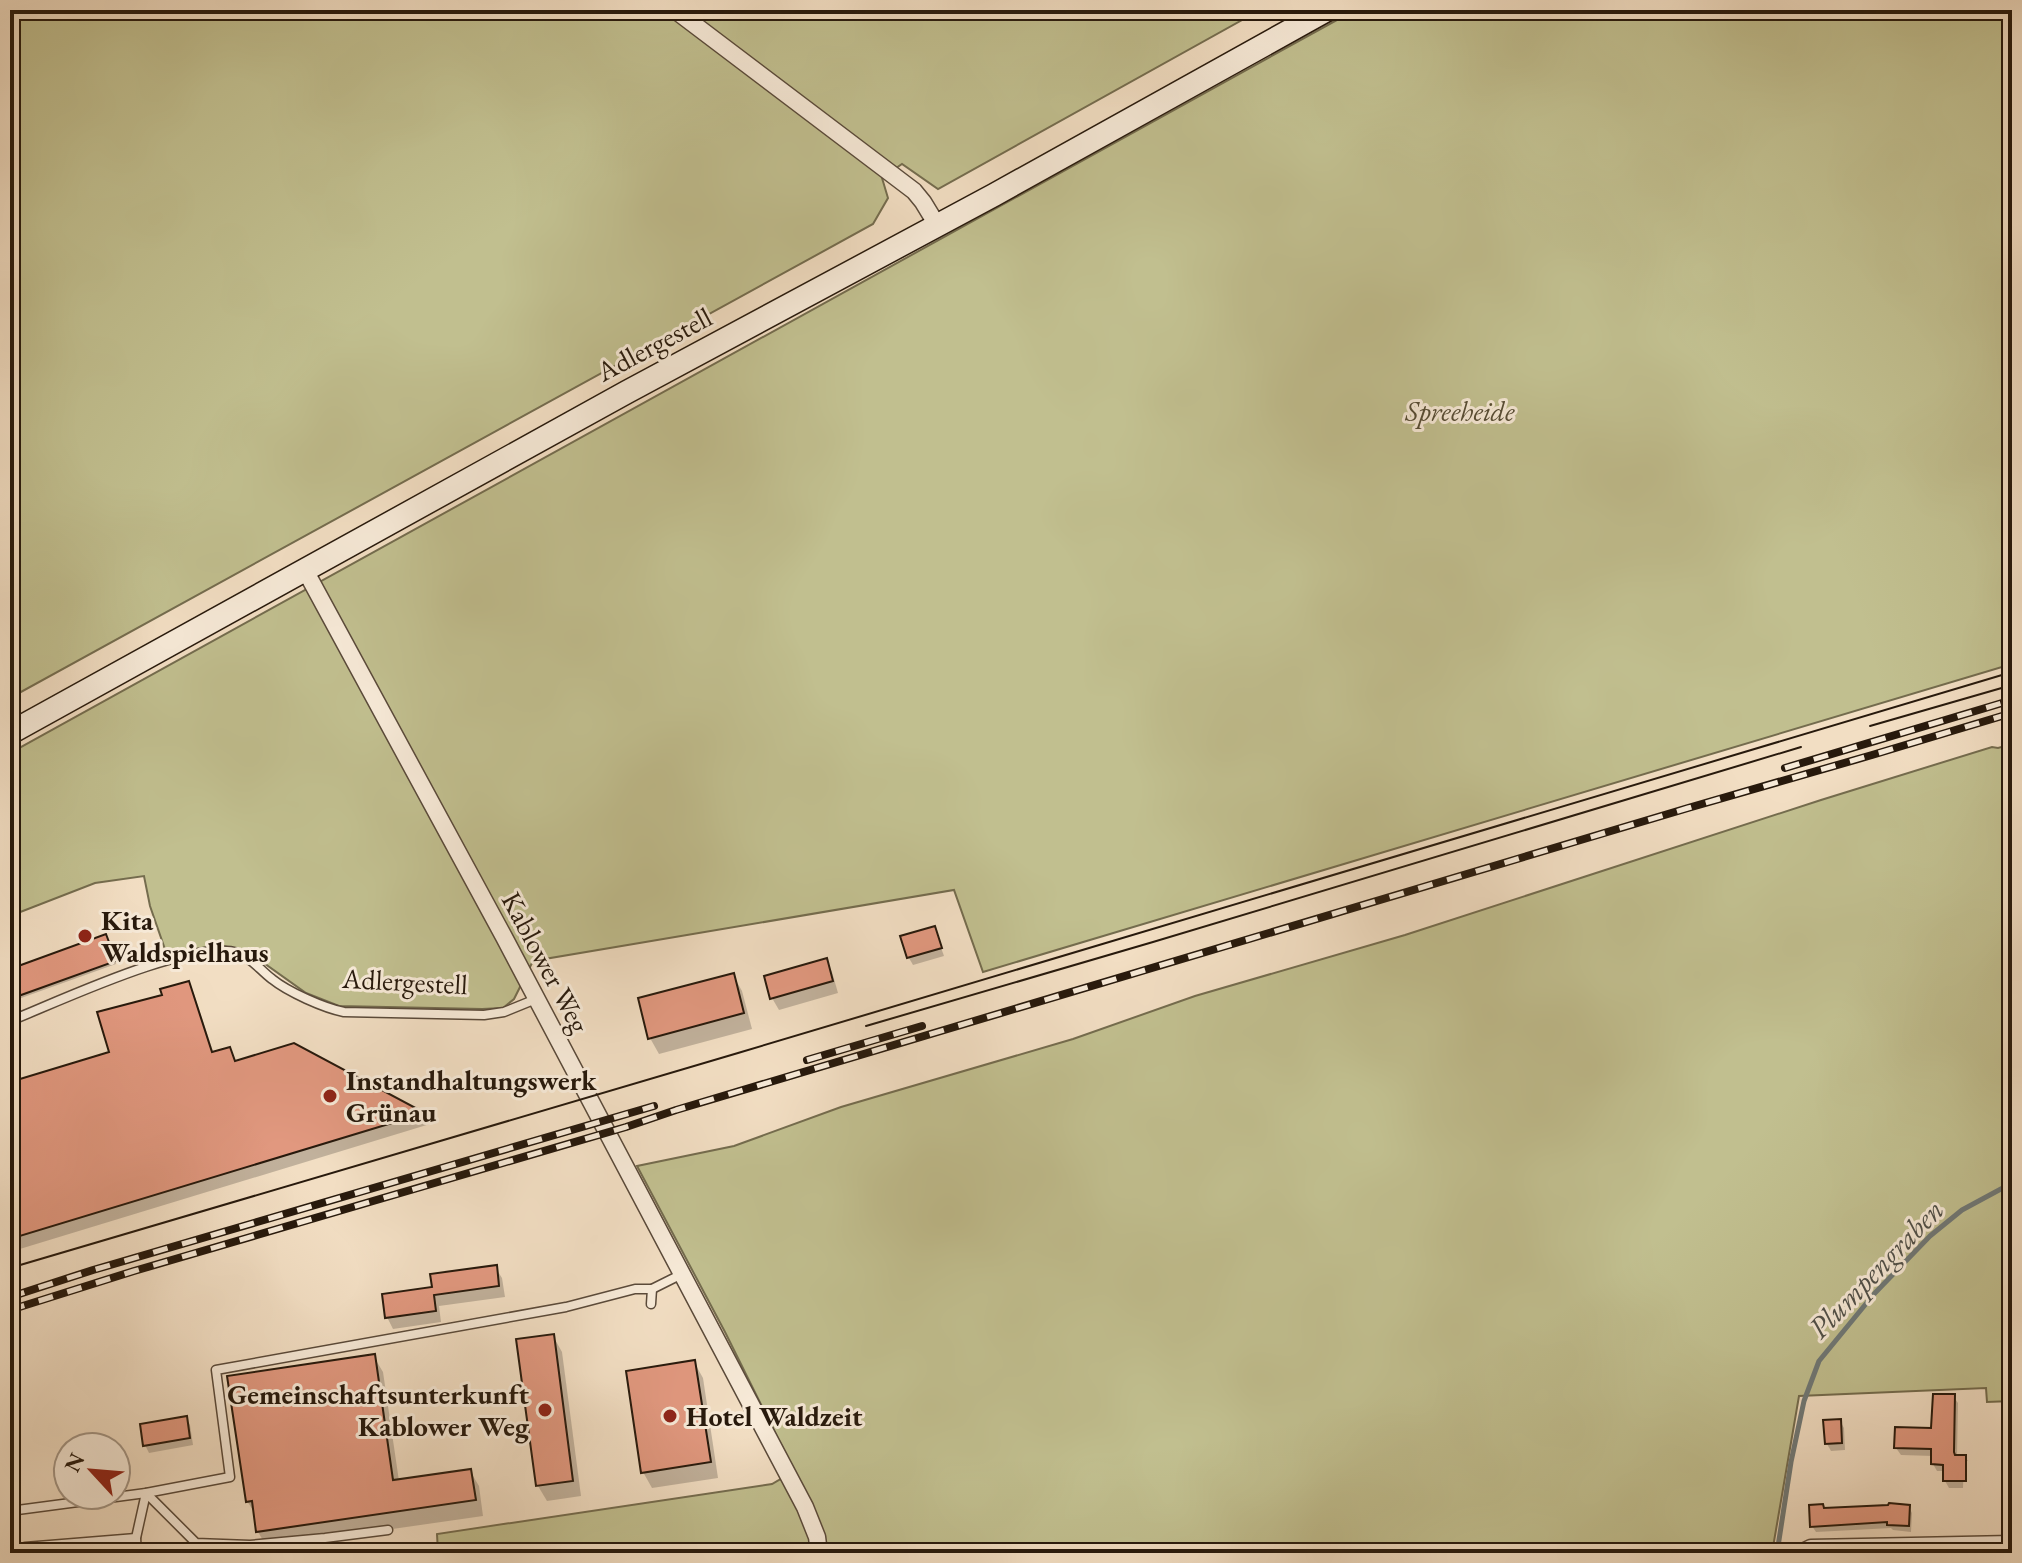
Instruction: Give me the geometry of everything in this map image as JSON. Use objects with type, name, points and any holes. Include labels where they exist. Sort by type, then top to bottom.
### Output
[{"type":"main road","name":"Adlergestell","points":[[10,733],[1327,10]]},
{"type":"street","points":[[675,10],[914,191],[937,225]]},
{"type":"street","name":"Kablower Weg","points":[[305,570],[504,937],[805,1507],[817,1537],[819,1553]]},
{"type":"street","points":[[1806,1550],[2012,1544]]},
{"type":"lane","name":"Adlergestell","points":[[10,1021],[143,968],[220,950],[238,953],[250,959],[273,981],[323,1007],[344,1012],[484,1015],[504,1012],[536,999]]},
{"type":"lane","points":[[10,1511],[146,1493],[230,1477],[216,1370],[566,1307],[635,1289],[652,1289],[682,1274]]},
{"type":"lane","points":[[651,1304],[652,1289]]},
{"type":"lane","points":[[146,1493],[196,1543],[250,1545],[388,1530]]},
{"type":"lane","points":[[137,1553],[136,1538],[146,1493]]},
{"type":"lane","points":[[25,1547],[136,1538]]},
{"type":"green space","points":[[10,10],[1260,10],[938,189],[902,164],[882,178],[888,198],[873,224],[10,698]]},
{"type":"green space","name":"Spreeheide","points":[[1355,10],[2012,10],[2012,664],[983,972],[954,890],[533,961],[514,999],[503,1008],[482,1009],[339,1006],[306,993],[247,951],[218,945],[167,955],[150,906],[144,876],[95,883],[10,916],[10,753]]},
{"type":"green space","points":[[2012,744],[2012,1401],[1987,1402],[1986,1388],[1799,1396],[1772,1553],[438,1553],[437,1534],[772,1484],[794,1471],[637,1166],[734,1146],[841,1107],[1073,1039],[1195,996],[1405,935],[1821,800],[1992,747]]},
{"type":"building","points":[[935,926],[942,948],[907,958],[900,936]]},
{"type":"building","points":[[106,934],[116,961],[10,999],[10,969]]},
{"type":"building","points":[[827,958],[833,981],[770,999],[764,976]]},
{"type":"building","points":[[734,973],[744,1013],[648,1039],[638,998]]},
{"type":"building","points":[[189,981],[212,1052],[230,1047],[235,1061],[294,1043],[425,1113],[10,1239],[10,1082],[109,1052],[97,1012],[162,995],[160,989]]},
{"type":"building","points":[[497,1265],[499,1286],[434,1295],[436,1311],[385,1318],[382,1294],[432,1287],[430,1274]]},
{"type":"building","name":"Gemeinschaftsunterkunft Kablower Weg","points":[[554,1334],[573,1481],[536,1486],[516,1339]]},
{"type":"building","points":[[375,1354],[393,1480],[471,1469],[476,1500],[256,1532],[252,1501],[246,1502],[227,1376]]},
{"type":"building","points":[[695,1360],[711,1462],[641,1473],[626,1371]]},
{"type":"building","points":[[1933,1394],[1955,1394],[1954,1452],[1955,1455],[1966,1455],[1966,1481],[1943,1481],[1943,1465],[1931,1464],[1931,1449],[1894,1448],[1895,1427],[1931,1428]]},
{"type":"building","points":[[187,1416],[190,1438],[143,1446],[140,1424]]},
{"type":"building","points":[[1841,1419],[1842,1443],[1825,1444],[1823,1420]]},
{"type":"building","points":[[1889,1503],[1910,1505],[1909,1526],[1887,1525],[1887,1522],[1810,1527],[1809,1505],[1823,1504],[1824,1508]]},
{"type":"waterway","name":"Plumpengraben","points":[[1777,1553],[1804,1401],[1819,1361],[1874,1294],[1930,1236],[1962,1210],[2012,1183]]},
{"type":"tram line","points":[[10,1268],[2012,672]]},
{"type":"tram line","points":[[1870,726],[2012,685]]},
{"type":"tram line","points":[[866,1026],[1801,747]]},
{"type":"railway","points":[[1785,768],[2012,700]]},
{"type":"railway","points":[[10,1310],[2012,713]]},
{"type":"railway","points":[[807,1060],[922,1026]]},
{"type":"railway","points":[[10,1297],[654,1106]]},
{"type":"place","name":"Kita Waldspielhaus","points":[[85,936]]},
{"type":"place","name":"Instandhaltungswerk Grünau","points":[[330,1096]]},
{"type":"place","name":"Gemeinschaftsunterkunft Kablower Weg","points":[[545,1410]]},
{"type":"place","name":"Hotel Waldzeit","points":[[670,1416]]}]
